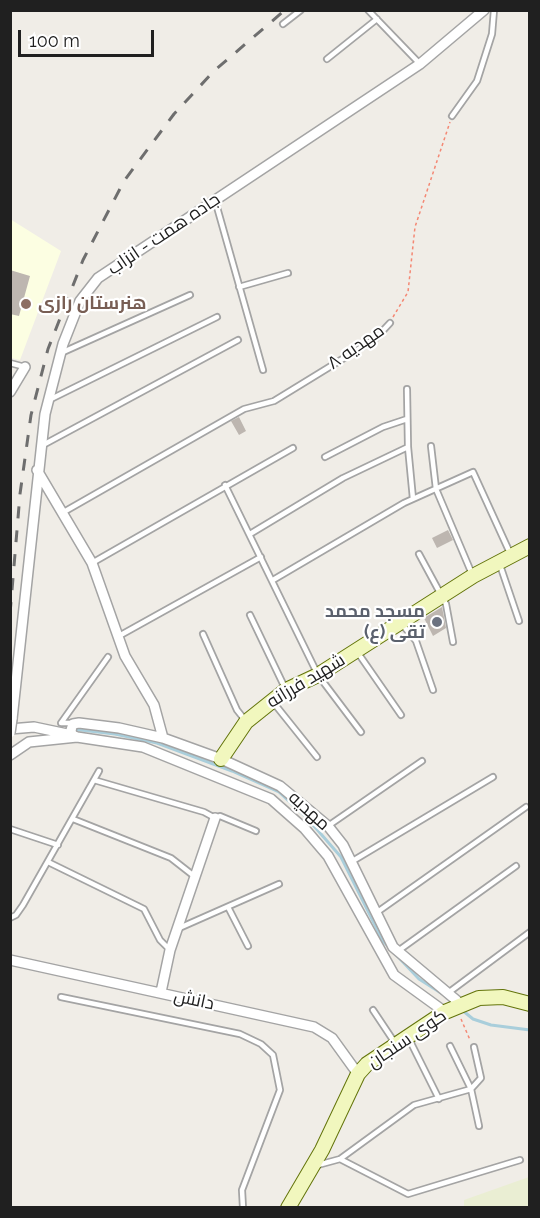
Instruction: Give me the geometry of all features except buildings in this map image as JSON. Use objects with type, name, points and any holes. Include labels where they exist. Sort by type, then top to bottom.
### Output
[{"type":"street","name":"جاده همت - انزاب","points":[[11,727],[37,470],[49,400],[61,353],[80,301],[98,278],[420,64],[484,10]]},
{"type":"street","points":[[10,392],[25,367]]},
{"type":"street","points":[[37,470],[92,563],[125,656],[154,705],[163,738]]},
{"type":"street","name":"شهید فرزانه","points":[[221,759],[246,722],[271,700],[318,675],[473,576],[530,546]]},
{"type":"street","points":[[75,736],[71,727],[78,724]]},
{"type":"street","name":"مهدیه","points":[[78,724],[119,728],[163,738],[221,759],[280,786],[328,826],[343,845],[393,947],[448,993],[456,1007]]},
{"type":"street","points":[[11,727],[34,727],[143,747],[271,799],[305,829],[328,856],[394,975],[456,1007]]},
{"type":"street","points":[[10,755],[29,742],[75,736]]},
{"type":"street","points":[[214,775],[221,759]]},
{"type":"street","points":[[161,992],[170,950],[215,818]]},
{"type":"street","name":"دانش","points":[[10,960],[314,1027],[332,1038],[358,1074]]},
{"type":"street","name":"کوی سنجان","points":[[289,1207],[312,1167],[358,1074],[367,1064],[456,1007],[486,996],[503,997],[530,1004]]},
{"type":"lane","points":[[283,24],[301,10]]},
{"type":"lane","points":[[368,10],[420,64]]},
{"type":"lane","points":[[452,116],[477,81],[492,34],[494,10]]},
{"type":"lane","points":[[327,59],[377,19]]},
{"type":"lane","points":[[215,200],[263,370]]},
{"type":"lane","points":[[239,287],[288,273]]},
{"type":"lane","points":[[61,353],[190,295]]},
{"type":"lane","points":[[49,400],[217,317]]},
{"type":"lane","name":"مهدیه ۸","points":[[62,513],[244,409],[274,400],[375,339],[390,323]]},
{"type":"lane","points":[[41,446],[238,340]]},
{"type":"lane","points":[[10,363],[25,367]]},
{"type":"lane","points":[[407,388],[408,447],[413,499]]},
{"type":"lane","points":[[326,458],[383,427],[407,419]]},
{"type":"lane","points":[[431,446],[436,489],[473,576]]},
{"type":"lane","points":[[250,534],[343,478],[408,447]]},
{"type":"lane","points":[[92,563],[293,448]]},
{"type":"lane","points":[[273,580],[413,499],[473,472],[505,559],[519,621]]},
{"type":"lane","points":[[225,485],[318,675],[361,732]]},
{"type":"lane","points":[[419,554],[446,604],[453,642]]},
{"type":"lane","points":[[118,636],[261,557]]},
{"type":"lane","points":[[250,615],[286,690]]},
{"type":"lane","points":[[400,622],[416,641],[433,690]]},
{"type":"lane","points":[[203,634],[237,710],[246,722]]},
{"type":"lane","points":[[355,650],[401,715]]},
{"type":"lane","points":[[78,724],[61,723],[108,657]]},
{"type":"lane","points":[[271,700],[317,757]]},
{"type":"lane","points":[[328,826],[422,761]]},
{"type":"lane","points":[[10,918],[16,915],[99,771]]},
{"type":"lane","points":[[351,862],[493,777]]},
{"type":"lane","points":[[94,780],[204,812],[215,818],[220,816],[256,831]]},
{"type":"lane","points":[[376,913],[526,807]]},
{"type":"lane","points":[[73,819],[171,858],[195,877]]},
{"type":"lane","points":[[10,829],[58,844]]},
{"type":"lane","points":[[48,862],[144,909],[160,940],[170,950]]},
{"type":"lane","points":[[398,951],[516,866]]},
{"type":"lane","points":[[177,929],[279,884]]},
{"type":"lane","points":[[228,907],[248,946]]},
{"type":"lane","points":[[448,993],[530,932]]},
{"type":"lane","points":[[61,997],[240,1034],[261,1044],[273,1055],[280,1090],[242,1190],[243,1208]]},
{"type":"lane","points":[[373,1010],[402,1040],[439,1099]]},
{"type":"lane","points":[[450,1046],[471,1089],[479,1126]]},
{"type":"lane","points":[[312,1167],[340,1159],[414,1105],[471,1089],[481,1078],[474,1047]]},
{"type":"lane","points":[[340,1159],[408,1194],[520,1160]]},
{"type":"path","name":"مهدیه ۸","points":[[390,323],[408,292],[416,227],[452,116]]},
{"type":"path","points":[[456,1007],[474,1047]]},
{"type":"shaded area","name":"هنرستان رازی","points":[[10,219],[61,251],[20,360],[11,358]]},
{"type":"shaded area","points":[[529,1177],[529,1207],[464,1207],[464,1200]]},
{"type":"waterway","points":[[72,729],[115,734],[157,743],[232,771],[279,792],[307,818],[341,857],[383,941],[419,979],[441,993]]},
{"type":"waterway","points":[[462,1010],[473,1019],[491,1025],[530,1030]]},
{"type":"railway","points":[[10,614],[20,494],[31,415],[48,349],[83,260],[124,181],[174,114],[214,71],[285,10]]},
{"type":"place","name":"هنرستان رازی","points":[[26,304]]},
{"type":"place","name":"مسجد محمد تقی (ع)","points":[[437,622]]}]
